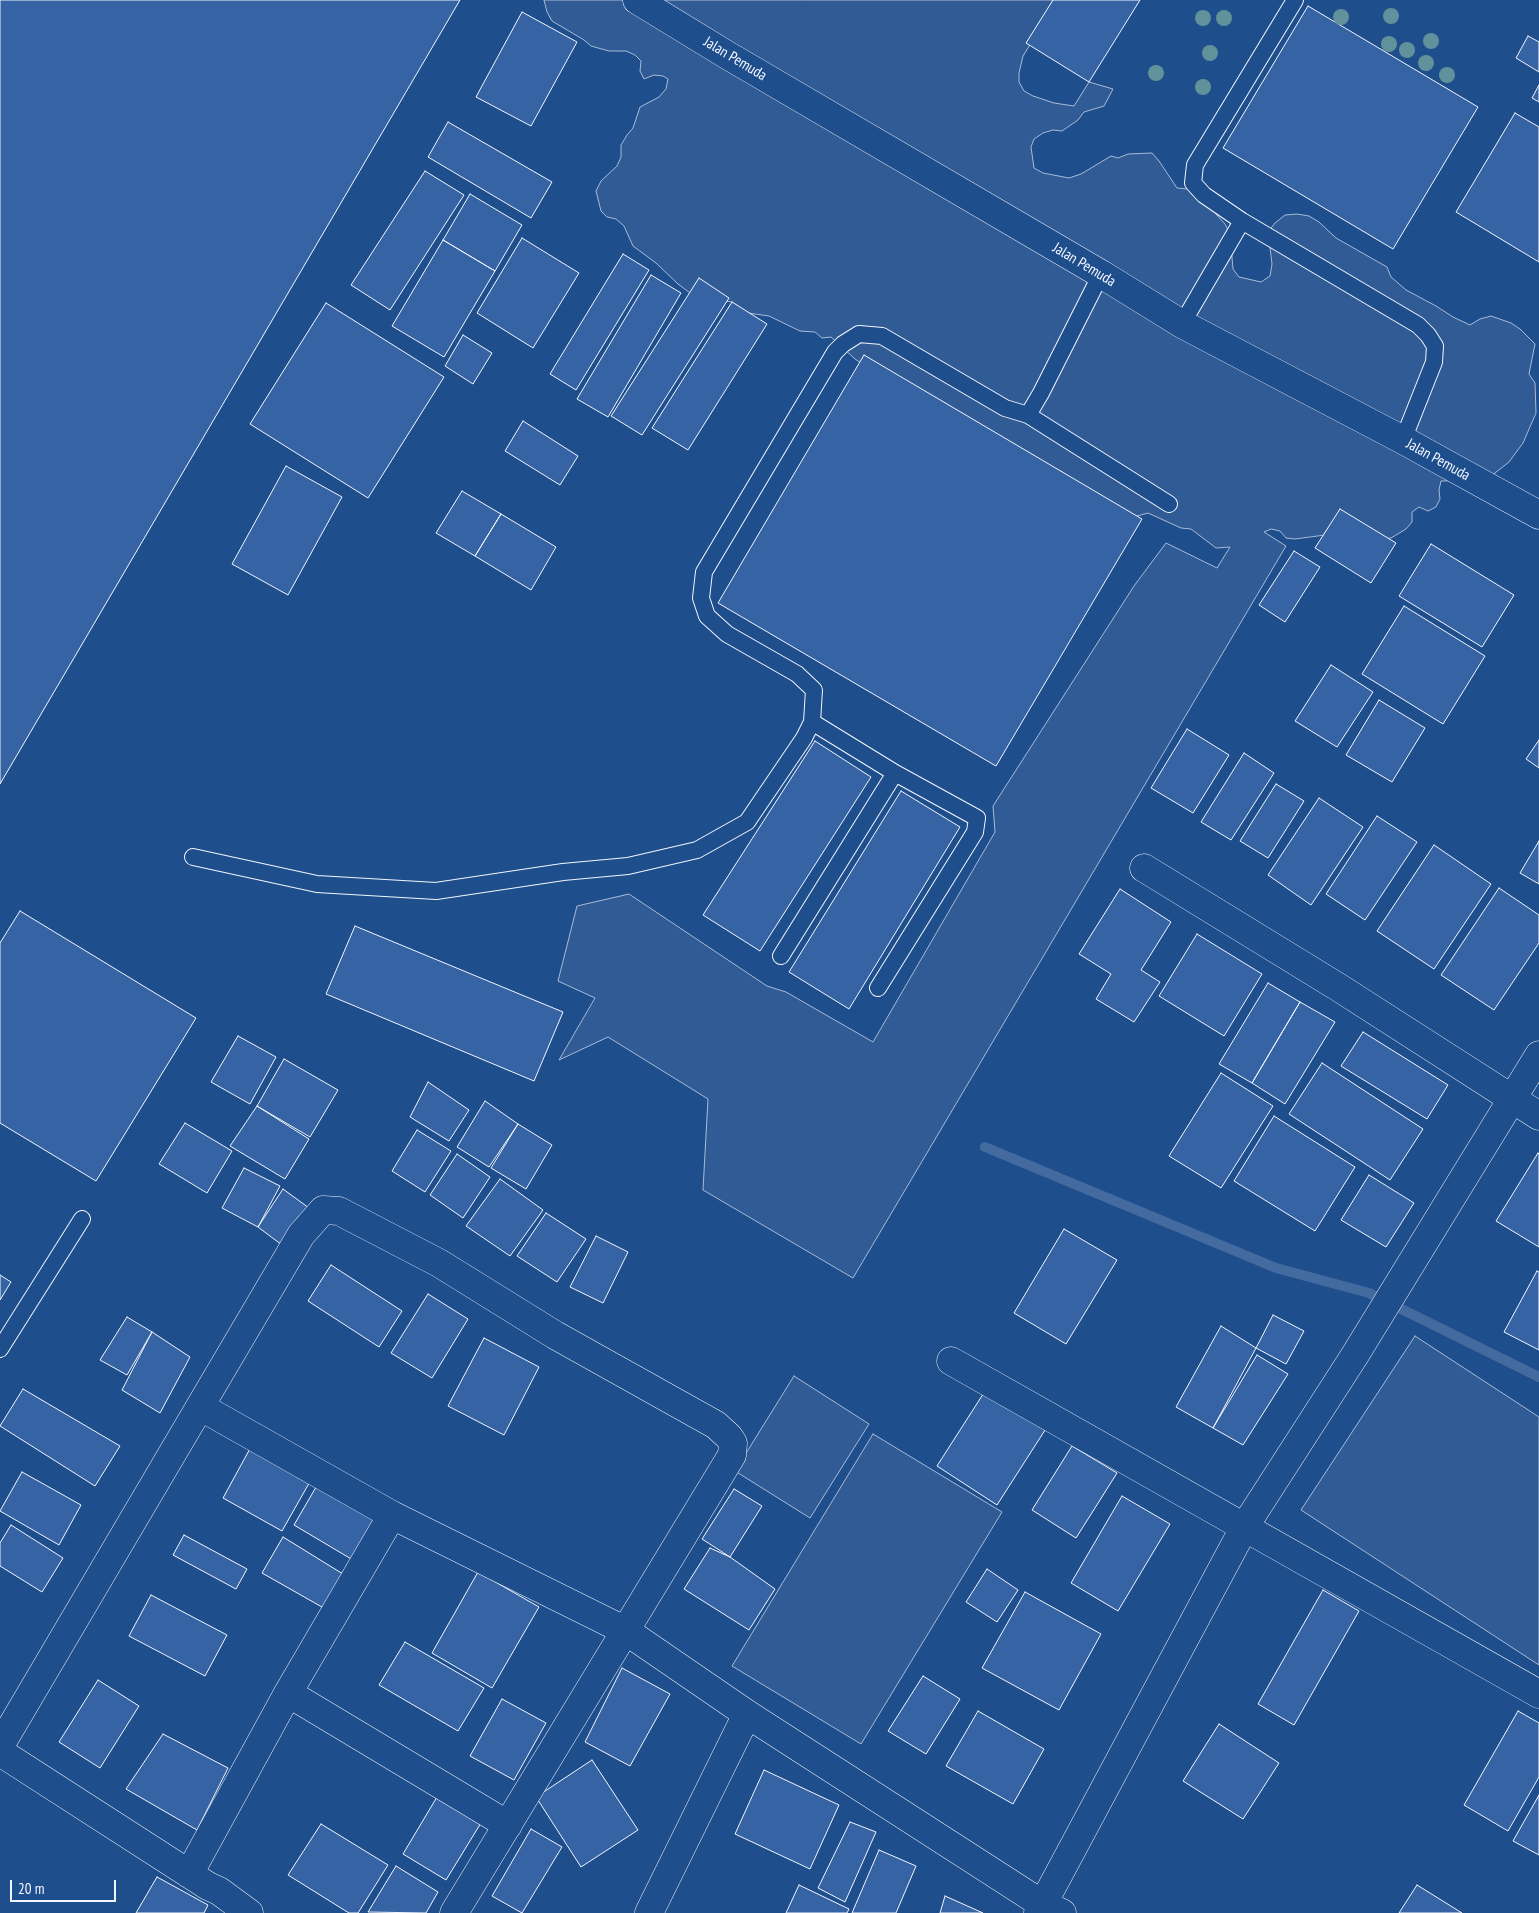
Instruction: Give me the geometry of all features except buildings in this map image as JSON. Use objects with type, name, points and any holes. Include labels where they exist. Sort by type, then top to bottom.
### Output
[{"type":"street","name":"Jalan Pemuda","points":[[637,0],[727,56],[1101,274],[1182,324],[1403,440],[1539,515]]},
{"type":"street","points":[[1144,868],[1338,987],[1539,1116]]},
{"type":"street","points":[[200,1407],[392,1515],[626,1631],[747,1714],[1047,1910],[1245,1526],[1355,1355],[1539,1055]]},
{"type":"street","points":[[0,1746],[301,1235],[323,1210],[339,1211],[439,1263],[555,1335],[716,1425],[733,1443],[732,1455],[454,1913]]},
{"type":"street","points":[[951,1361],[1539,1694]]},
{"type":"street","points":[[189,1874],[288,1693],[392,1515]]},
{"type":"street","points":[[288,1693],[508,1824]]},
{"type":"street","points":[[649,1913],[747,1714]]},
{"type":"street","points":[[0,1752],[189,1874],[219,1891],[243,1911]]},
{"type":"lane","points":[[1295,0],[1195,165],[1193,183],[1204,195],[1242,221],[1418,325],[1428,335],[1435,346],[1434,362],[1403,440]]},
{"type":"lane","points":[[1182,324],[1242,221]]},
{"type":"lane","points":[[1028,415],[1101,274]]},
{"type":"lane","points":[[193,857],[317,884],[436,891],[563,872],[628,866],[697,850],[747,822],[804,738],[812,722],[814,690],[797,674],[728,634],[707,616],[701,598],[704,572],[835,352],[843,344],[859,334],[882,336],[1005,408],[1028,415],[1170,504]]},
{"type":"lane","points":[[812,722],[896,773],[977,818],[975,832],[878,988]]},
{"type":"lane","points":[[781,956],[896,773]]},
{"type":"lane","points":[[0,1350],[82,1219]]},
{"type":"shaded area","points":[[544,0],[1058,0],[1023,56],[1019,82],[1024,91],[1054,103],[1074,106],[1089,82],[1113,89],[1104,106],[1084,112],[1078,120],[1062,131],[1053,130],[1043,133],[1034,139],[1031,147],[1034,168],[1043,173],[1069,178],[1081,174],[1111,156],[1118,158],[1128,154],[1152,153],[1177,188],[1188,189],[1206,203],[1225,224],[1230,234],[1233,269],[1239,277],[1261,282],[1270,276],[1272,264],[1268,232],[1285,215],[1309,216],[1319,222],[1336,238],[1387,267],[1391,277],[1406,290],[1453,317],[1470,325],[1480,319],[1491,316],[1511,323],[1535,344],[1529,374],[1535,383],[1536,413],[1523,443],[1509,462],[1486,480],[1441,481],[1440,499],[1436,507],[1428,511],[1419,507],[1412,512],[1412,522],[1406,529],[1391,538],[1325,535],[1295,539],[1286,538],[1280,531],[1271,529],[1264,532],[1286,546],[853,1278],[703,1190],[708,1099],[608,1037],[559,1060],[595,998],[558,981],[577,906],[629,894],[767,986],[786,992],[873,1042],[995,832],[993,806],[1134,586],[1166,543],[1217,568],[1230,547],[1216,548],[1191,529],[1181,528],[1148,513],[1130,518],[864,365],[831,337],[822,338],[815,332],[800,331],[769,316],[748,313],[732,302],[694,296],[678,284],[656,263],[633,246],[624,226],[616,219],[607,217],[601,211],[596,191],[601,181],[617,166],[621,157],[621,145],[633,128],[640,107],[659,97],[666,89],[668,79],[663,76],[654,75],[644,79],[640,71],[641,61],[635,55],[626,51],[609,51],[591,46],[552,21]]},
{"type":"shaded area","points":[[1415,1336],[1539,1417],[1539,1665],[1301,1510]]},
{"type":"shaded area","points":[[794,1376],[869,1424],[810,1518],[735,1471]]},
{"type":"shaded area","points":[[873,1434],[1002,1512],[861,1744],[732,1666]]},
{"type":"waterway","points":[[985,1147],[1276,1268],[1369,1293],[1539,1377]]}]
